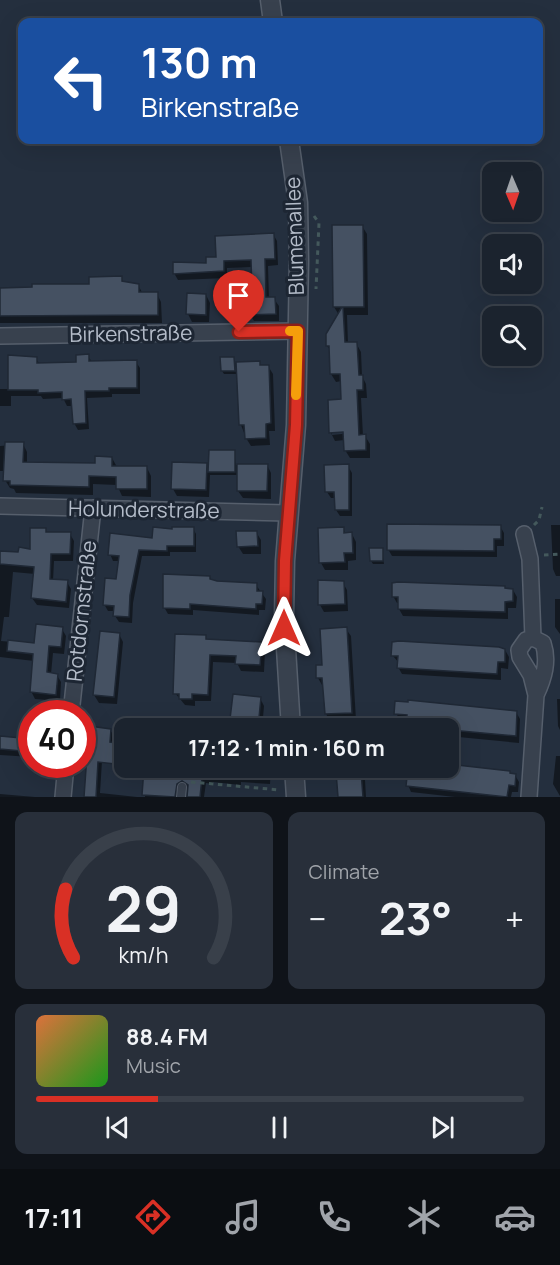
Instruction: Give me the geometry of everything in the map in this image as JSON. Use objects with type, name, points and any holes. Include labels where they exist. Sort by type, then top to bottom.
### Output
[{"type":"street","points":[[270,0],[272,18]]},
{"type":"street","name":"Blumenallee","points":[[290,144],[298,203],[296,425],[288,513],[284,616],[290,718]]},
{"type":"street","name":"Birkenstraße","points":[[0,336],[298,331]]},
{"type":"street","name":"Holunderstraße","points":[[0,506],[288,513]]},
{"type":"street","name":"Rotdornstraße","points":[[72,700],[93,508]]},
{"type":"street","points":[[524,534],[530,559],[533,638]]},
{"type":"street","points":[[529,797],[536,695],[544,673],[546,653],[543,643],[533,638],[526,640],[519,650],[520,657],[531,675],[536,695]]},
{"type":"street","points":[[63,797],[65,778]]},
{"type":"street","points":[[295,778],[296,794]]},
{"type":"lane","points":[[181,797],[182,787]]},
{"type":"path","points":[[524,534],[539,520],[542,507]]},
{"type":"path","points":[[182,787],[190,782],[296,794]]},
{"type":"building","points":[[332,225],[363,225],[364,307],[343,307],[345,342],[357,342],[359,375],[363,375],[363,390],[357,390],[359,435],[366,434],[366,450],[344,451],[343,432],[329,433],[328,400],[341,399],[340,374],[330,374],[329,346],[326,346],[326,334],[342,307],[333,307]]},
{"type":"building","points":[[274,233],[275,259],[265,259],[266,297],[275,297],[276,314],[248,315],[247,292],[252,292],[251,260],[224,261],[224,271],[173,274],[173,262],[206,263],[206,257],[216,257],[215,236]]},
{"type":"building","points":[[122,276],[122,281],[139,284],[139,292],[158,292],[158,315],[0,316],[0,288],[32,287],[32,284],[89,284],[89,277]]},
{"type":"building","points":[[187,293],[206,294],[206,315],[186,314]]},
{"type":"building","points":[[89,354],[89,361],[137,360],[137,388],[85,391],[86,423],[73,424],[71,399],[62,400],[62,392],[38,393],[38,390],[8,390],[8,355],[37,357],[37,363],[76,362],[76,355]]},
{"type":"building","points":[[220,357],[234,357],[235,371],[221,371]]},
{"type":"building","points":[[260,361],[260,365],[269,365],[271,423],[266,424],[266,438],[245,439],[244,425],[239,425],[236,362]]},
{"type":"building","points":[[5,442],[24,442],[23,462],[95,463],[95,456],[112,457],[112,466],[147,466],[147,489],[116,489],[116,477],[89,476],[89,487],[10,485],[10,481],[3,481]]},
{"type":"building","points":[[209,450],[235,450],[235,472],[208,472]]},
{"type":"building","points":[[172,462],[207,463],[206,490],[171,489]]},
{"type":"building","points":[[237,464],[268,464],[267,491],[237,491]]},
{"type":"building","points":[[349,464],[349,510],[335,510],[334,492],[325,492],[324,465]]},
{"type":"building","points":[[387,524],[501,525],[501,539],[494,539],[494,551],[387,550]]},
{"type":"building","points":[[153,527],[172,529],[172,527],[194,527],[194,546],[167,546],[167,551],[139,550],[130,595],[129,617],[113,616],[114,606],[103,605],[105,578],[116,579],[119,556],[108,555],[110,533],[152,538]]},
{"type":"building","points":[[344,527],[344,533],[352,532],[353,553],[344,553],[345,562],[319,563],[318,528]]},
{"type":"building","points":[[30,528],[46,528],[46,532],[71,532],[70,554],[51,554],[50,579],[68,580],[66,602],[31,598],[34,567],[0,564],[0,551],[18,552],[19,547],[30,549]]},
{"type":"building","points":[[236,531],[257,531],[258,546],[237,547]]},
{"type":"building","points":[[369,548],[383,548],[383,561],[370,561]]},
{"type":"building","points":[[163,574],[210,576],[210,579],[217,581],[257,583],[257,591],[263,591],[262,604],[256,604],[256,609],[190,604],[190,609],[163,608]]},
{"type":"building","points":[[318,580],[344,581],[345,604],[318,605]]},
{"type":"building","points":[[392,583],[505,586],[505,588],[513,589],[513,601],[505,602],[505,612],[398,609],[398,597],[392,597]]},
{"type":"building","points":[[36,624],[63,627],[61,647],[49,646],[47,672],[58,674],[56,695],[30,692],[33,654],[7,651],[8,640],[34,643]]},
{"type":"building","points":[[347,627],[352,713],[325,714],[322,678],[316,678],[316,665],[322,665],[320,629]]},
{"type":"building","points":[[100,631],[120,633],[114,697],[93,695]]},
{"type":"building","points":[[175,634],[206,635],[206,639],[262,642],[260,665],[235,664],[236,656],[210,655],[208,695],[192,694],[192,699],[179,699],[179,694],[173,694]]},
{"type":"building","points":[[392,642],[499,647],[505,649],[505,662],[498,662],[497,674],[397,668],[398,656],[391,656]]},
{"type":"building","points":[[233,694],[261,697],[259,718],[230,718]]},
{"type":"building","points":[[408,700],[517,711],[516,736],[459,731],[459,718],[407,718],[407,715],[394,714],[395,701],[408,702]]},
{"type":"building","points":[[96,727],[111,729],[110,742],[114,743],[114,764],[98,762],[96,797],[84,797],[85,778],[96,778]]},
{"type":"building","points":[[0,736],[18,738],[18,751],[0,749]]},
{"type":"building","points":[[459,765],[510,771],[516,774],[515,786],[509,785],[507,797],[406,786],[407,778],[459,778]]},
{"type":"building","points":[[143,778],[202,778],[200,797],[187,797],[188,785],[182,781],[177,784],[175,797],[142,795]]},
{"type":"building","points":[[336,778],[362,778],[363,797],[338,797]]},
{"type":"slow traffic","points":[[290,331],[298,331],[296,395]]},
{"type":"route","points":[[239,332],[298,331],[296,425],[285,561],[284,628]]}]
